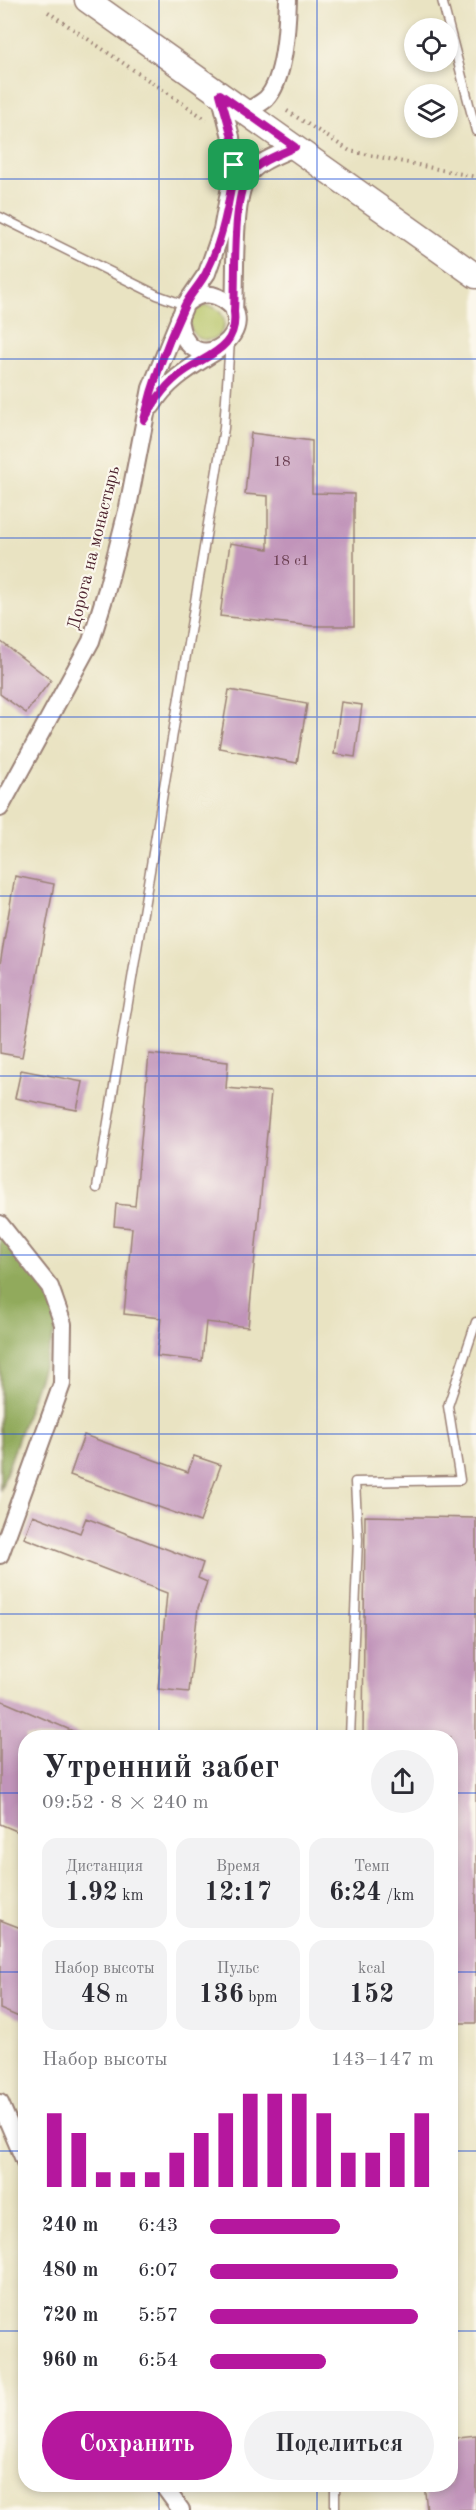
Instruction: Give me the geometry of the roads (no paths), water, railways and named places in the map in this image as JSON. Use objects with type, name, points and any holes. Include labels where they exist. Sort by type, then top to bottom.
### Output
[{"type":"main road","points":[[87,0],[476,276]]},
{"type":"street","points":[[246,112],[266,98],[278,72],[286,34],[288,0]]},
{"type":"street","name":"Дорога на монастырь","points":[[0,808],[91,641],[128,507],[151,388],[182,312],[207,273],[222,230],[234,165],[231,137],[220,94]]},
{"type":"street","points":[[144,420],[159,393],[180,375],[224,345],[236,327],[234,312],[239,200],[248,176],[264,161],[295,147]]},
{"type":"street","points":[[224,345],[203,351],[190,345],[181,333],[182,312],[197,296],[212,294],[225,300],[234,312]]},
{"type":"street","points":[[0,1224],[50,1287],[63,1324],[62,1384],[0,1555]]},
{"type":"street","points":[[0,2103],[18,2145]]},
{"type":"street","points":[[168,2492],[181,2510]]},
{"type":"lane","points":[[442,0],[476,131]]},
{"type":"lane","points":[[0,217],[157,296],[182,312]]},
{"type":"lane","points":[[98,1188],[224,428],[224,345]]},
{"type":"lane","points":[[350,1730],[358,1539],[355,1482],[460,1480],[448,1406],[476,1322]]},
{"type":"lane","points":[[334,2492],[335,2510]]}]
